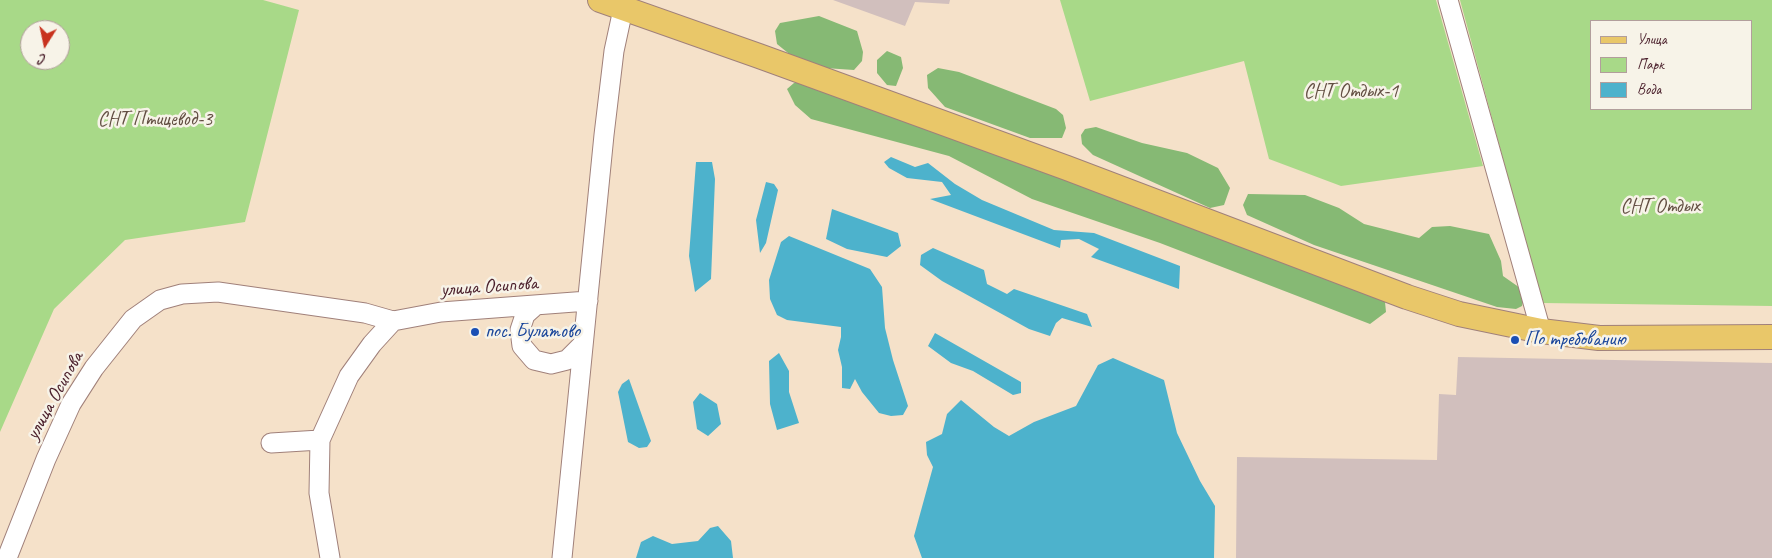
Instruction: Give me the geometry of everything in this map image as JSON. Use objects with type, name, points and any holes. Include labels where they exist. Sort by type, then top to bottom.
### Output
[{"type":"main road","points":[[600,0],[624,3],[1407,297],[1459,314],[1540,332],[1599,338],[1772,337]]},
{"type":"street","points":[[1448,0],[1540,332]]},
{"type":"street","points":[[562,558],[604,135],[614,51],[624,3]]},
{"type":"street","name":"улица Осипова","points":[[7,558],[46,459],[71,404],[94,368],[133,319],[160,300],[182,294],[218,292],[365,313],[393,321],[441,312],[534,307],[588,301]]},
{"type":"street","points":[[534,307],[525,315],[520,330],[522,346],[534,360],[551,364],[568,360],[583,344]]},
{"type":"street","points":[[330,558],[319,493],[320,440],[349,376],[372,344],[393,321]]},
{"type":"street","points":[[271,443],[320,440]]},
{"type":"shaded area","points":[[833,0],[950,0],[949,4],[915,2],[905,26]]},
{"type":"shaded area","points":[[1458,357],[1772,363],[1772,558],[1236,558],[1237,457],[1437,460],[1439,394],[1456,395]]},
{"type":"green space","name":"СНТ Птицевод-3","points":[[0,0],[263,0],[299,10],[245,222],[125,240],[54,309],[0,432]]},
{"type":"green space","name":"СНТ Отдых-1","points":[[1060,0],[1436,0],[1483,166],[1341,186],[1269,159],[1244,61],[1090,101]]},
{"type":"green space","name":"СНТ Отдых","points":[[1460,0],[1772,0],[1772,306],[1542,303]]},
{"type":"green space","points":[[819,16],[857,31],[863,52],[862,61],[854,70],[825,68],[793,57],[777,44],[775,31],[780,23]]},
{"type":"green space","points":[[887,51],[901,57],[903,68],[896,86],[887,85],[877,73],[877,60]]},
{"type":"green space","points":[[938,68],[959,72],[1056,109],[1063,115],[1066,128],[1062,138],[1030,138],[945,107],[928,88],[927,75]]},
{"type":"green space","points":[[811,81],[1370,291],[1385,302],[1386,312],[1370,324],[1160,243],[1032,199],[949,156],[811,119],[795,105],[787,89],[794,83]]},
{"type":"green space","points":[[1096,127],[1142,143],[1187,153],[1218,168],[1230,188],[1224,205],[1210,208],[1093,155],[1082,144],[1081,135],[1085,129]]},
{"type":"green space","points":[[1248,194],[1305,195],[1339,208],[1364,224],[1419,238],[1432,227],[1450,226],[1489,234],[1501,261],[1503,276],[1523,290],[1522,306],[1516,309],[1497,307],[1314,245],[1247,215],[1243,205]]},
{"type":"water","points":[[891,157],[915,167],[928,163],[955,184],[982,200],[1054,230],[1094,233],[1180,266],[1179,289],[1091,257],[1099,249],[1079,239],[1061,240],[1060,248],[930,199],[951,195],[942,182],[907,178],[889,168],[884,162]]},
{"type":"water","points":[[696,162],[712,162],[715,179],[711,279],[695,292],[689,256]]},
{"type":"water","points":[[766,182],[774,184],[778,190],[766,243],[760,253],[756,220]]},
{"type":"water","points":[[832,209],[898,233],[901,246],[887,257],[847,249],[826,239]]},
{"type":"water","points":[[789,236],[870,269],[882,287],[885,328],[908,406],[903,415],[891,416],[879,413],[862,392],[855,379],[850,389],[842,388],[842,367],[838,350],[841,327],[787,320],[777,315],[770,299],[769,280],[781,242]]},
{"type":"water","points":[[933,248],[984,270],[987,284],[1007,294],[1014,289],[1087,314],[1092,327],[1062,318],[1056,323],[1050,336],[1029,329],[942,281],[920,265],[921,255]]},
{"type":"water","points":[[935,333],[1021,382],[1021,393],[1013,395],[973,371],[951,363],[928,346]]},
{"type":"water","points":[[779,353],[789,371],[789,392],[799,423],[777,430],[770,404],[769,361]]},
{"type":"water","points":[[1113,358],[1164,380],[1177,433],[1200,481],[1215,506],[1214,558],[922,558],[914,536],[933,467],[927,455],[926,442],[942,434],[947,414],[961,400],[994,427],[1009,436],[1034,422],[1076,406],[1098,365]]},
{"type":"water","points":[[629,379],[651,441],[647,447],[639,448],[628,442],[618,392],[622,384]]},
{"type":"water","points":[[700,393],[717,404],[721,424],[708,436],[697,429],[693,402]]},
{"type":"water","points":[[718,526],[731,541],[733,558],[636,558],[641,542],[653,536],[672,544],[698,541],[710,528]]},
{"type":"place","name":"пос. Булатово","points":[[475,332]]},
{"type":"place","name":"По требованию","points":[[1515,340]]}]
